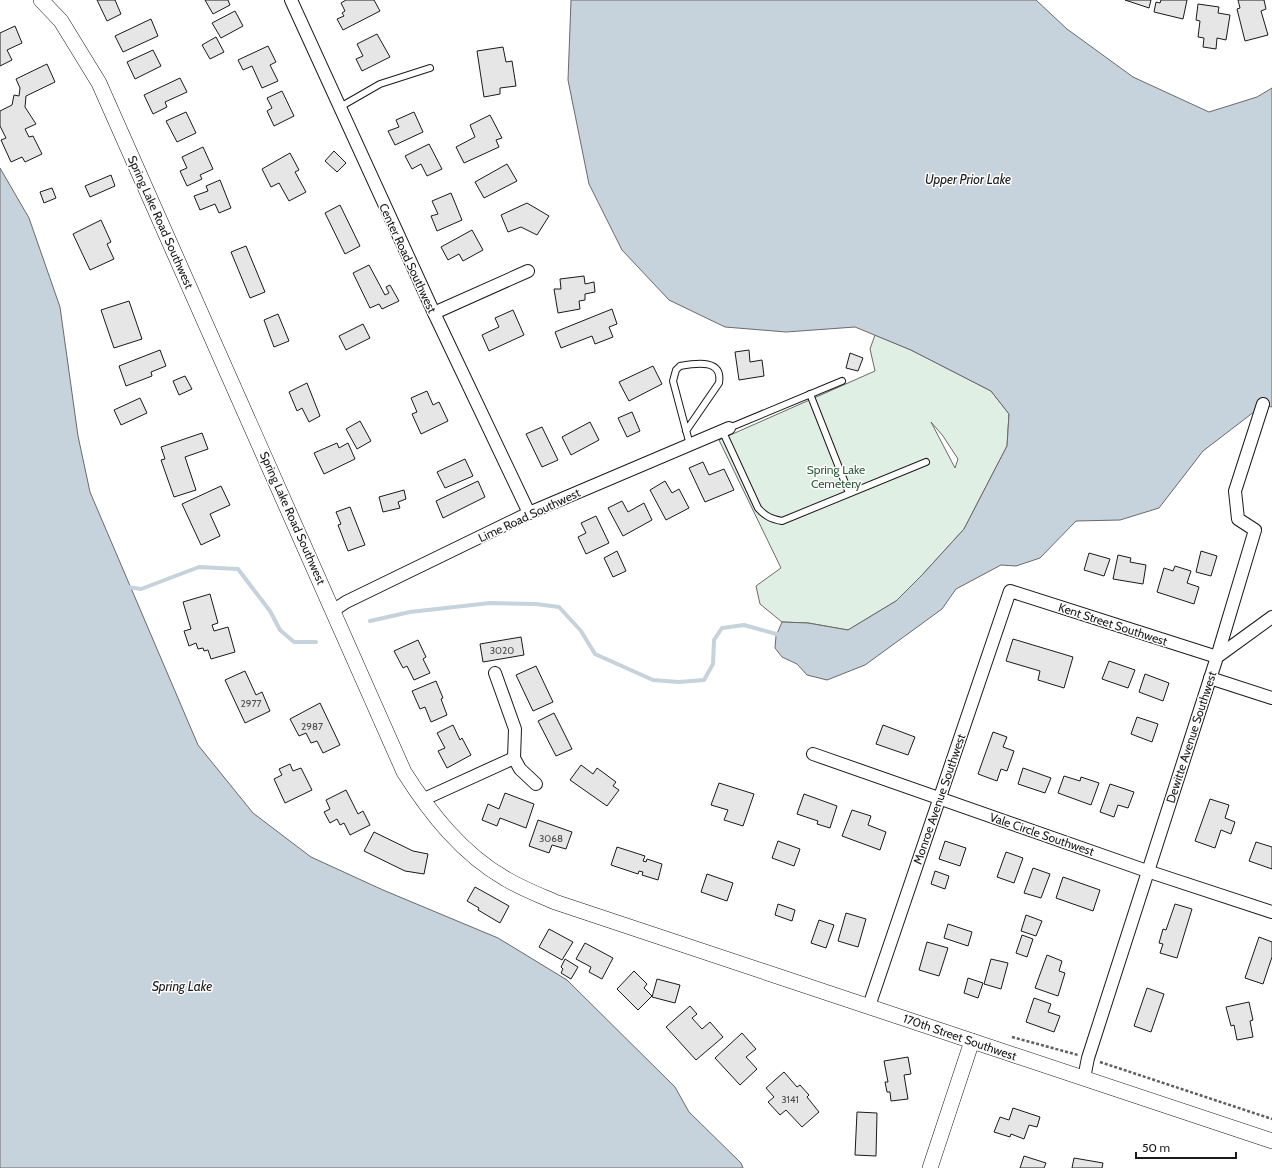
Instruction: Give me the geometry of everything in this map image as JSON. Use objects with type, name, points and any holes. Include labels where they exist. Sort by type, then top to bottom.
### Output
[{"type":"street","name":"Spring Lake Road Southwest","points":[[41,0],[61,21],[100,83],[334,610],[404,772],[422,800],[458,843],[505,879],[555,902],[647,933]]},
{"type":"street","name":"Center Road Southwest","points":[[291,0],[434,313],[530,514]]},
{"type":"street","points":[[434,313],[528,271]]},
{"type":"street","name":"Dewitte Avenue Southwest","points":[[1084,1078],[1088,1058],[1217,657],[1255,530],[1238,519],[1234,491],[1263,404]]},
{"type":"street","name":"Lime Road Southwest","points":[[334,610],[346,602],[530,514],[725,429]]},
{"type":"street","name":"Kent Street Southwest","points":[[1010,591],[1217,657]]},
{"type":"street","name":"Monroe Avenue Southwest","points":[[869,1006],[1010,591]]},
{"type":"street","points":[[1217,657],[1272,617]]},
{"type":"street","points":[[495,673],[515,729],[514,758],[520,769],[536,784]]},
{"type":"street","points":[[1210,678],[1272,698]]},
{"type":"street","name":"Vale Circle Southwest","points":[[813,754],[1147,871],[1272,912]]},
{"type":"street","points":[[422,800],[514,758]]},
{"type":"street","name":"170th Street Southwest","points":[[647,933],[1272,1141]]},
{"type":"street","points":[[930,1168],[972,1042]]},
{"type":"lane","points":[[340,107],[380,84],[430,68]]},
{"type":"lane","points":[[686,431],[719,384],[720,375],[717,369],[711,365],[696,363],[680,366],[674,375],[673,381],[686,431],[690,445]]},
{"type":"lane","points":[[842,381],[725,429],[758,508],[765,515],[773,520],[782,521],[926,462]]},
{"type":"lane","points":[[810,394],[849,493]]},
{"type":"path","points":[[1012,1037],[1088,1058],[1272,1119]]},
{"type":"green space","name":"Spring Lake Cemetery","points":[[875,335],[911,350],[991,391],[1009,414],[1007,446],[964,529],[896,601],[848,630],[808,623],[782,622],[760,604],[756,586],[781,568],[719,440],[875,371],[870,349]],"holes":[[[931,422],[943,436],[958,459],[955,468]]]},
{"type":"water","name":"Upper Prior Lake","points":[[571,0],[1036,0],[1067,29],[1133,77],[1209,112],[1257,97],[1272,88],[1272,407],[1263,405],[1203,451],[1159,508],[1120,520],[1076,521],[1040,558],[1016,566],[1001,565],[956,589],[942,609],[865,665],[827,680],[807,675],[797,664],[782,657],[775,648],[776,636],[782,622],[808,623],[848,630],[896,601],[964,529],[1007,446],[1009,414],[991,391],[911,350],[855,327],[786,332],[725,327],[669,300],[622,250],[589,184],[568,80]]},
{"type":"water","name":"Spring Lake","points":[[0,168],[29,218],[60,307],[78,436],[90,492],[198,745],[253,813],[311,857],[383,890],[498,938],[567,980],[675,1087],[689,1112],[741,1163],[743,1168],[0,1168]]},
{"type":"building","points":[[97,0],[115,0],[121,14],[107,21]]},
{"type":"building","points":[[205,0],[228,0],[230,5],[213,14]]},
{"type":"building","points":[[346,0],[374,0],[380,11],[343,30],[337,19],[344,16],[342,13],[345,11],[341,3]]},
{"type":"building","points":[[1125,0],[1151,0],[1149,8]]},
{"type":"building","points":[[1161,0],[1187,0],[1183,19],[1154,12],[1156,2],[1160,3]]},
{"type":"building","points":[[1238,0],[1264,0],[1266,9],[1261,11],[1268,35],[1245,41],[1237,9],[1240,8]]},
{"type":"building","points":[[1198,4],[1219,7],[1218,13],[1230,15],[1226,40],[1217,38],[1216,49],[1203,47],[1204,38],[1198,37],[1200,21],[1196,20]]},
{"type":"building","points":[[235,11],[243,26],[221,38],[212,23]]},
{"type":"building","points":[[151,19],[158,36],[123,52],[115,36]]},
{"type":"building","points":[[15,26],[22,43],[7,50],[12,60],[0,66],[0,33]]},
{"type":"building","points":[[377,34],[390,57],[362,71],[356,59],[363,56],[357,44]]},
{"type":"building","points":[[216,37],[224,52],[210,59],[202,45]]},
{"type":"building","points":[[268,46],[276,62],[270,65],[278,81],[262,88],[252,66],[243,70],[238,60]]},
{"type":"building","points":[[503,47],[506,62],[512,61],[516,86],[500,88],[500,94],[484,97],[477,51]]},
{"type":"building","points":[[153,50],[161,66],[135,79],[127,62]]},
{"type":"building","points":[[47,64],[55,82],[26,96],[25,107],[36,124],[25,129],[29,137],[33,136],[42,154],[25,162],[22,157],[11,162],[1,140],[6,138],[0,126],[0,111],[12,105],[14,95],[19,96],[20,88],[16,79]]},
{"type":"building","points":[[180,78],[187,92],[165,102],[167,107],[153,114],[144,95]]},
{"type":"building","points":[[282,91],[294,116],[274,126],[267,111],[272,108],[267,98]]},
{"type":"building","points":[[186,112],[196,133],[177,142],[166,121]]},
{"type":"building","points":[[414,112],[423,132],[395,145],[388,131],[399,127],[396,120]]},
{"type":"building","points":[[490,115],[502,138],[496,140],[499,147],[464,163],[456,147],[475,137],[470,125]]},
{"type":"building","points":[[429,144],[442,169],[427,176],[421,164],[412,169],[405,156]]},
{"type":"building","points":[[203,147],[213,169],[200,175],[202,179],[187,186],[180,171],[187,168],[182,157]]},
{"type":"building","points":[[334,151],[346,163],[337,172],[325,161]]},
{"type":"building","points":[[290,153],[299,170],[295,172],[306,192],[289,201],[279,183],[271,187],[262,169]]},
{"type":"building","points":[[507,164],[517,181],[484,198],[475,182]]},
{"type":"building","points":[[111,175],[115,186],[90,197],[85,186]]},
{"type":"building","points":[[220,180],[231,208],[219,213],[215,204],[200,210],[194,196],[208,191],[206,186]]},
{"type":"building","points":[[52,188],[56,198],[44,203],[40,192]]},
{"type":"building","points":[[451,193],[462,220],[437,231],[431,216],[438,214],[432,201]]},
{"type":"building","points":[[527,203],[549,216],[537,235],[521,227],[508,232],[501,215]]},
{"type":"building","points":[[340,205],[360,246],[345,254],[325,213]]},
{"type":"building","points":[[101,220],[111,242],[107,244],[114,259],[90,270],[73,234]]},
{"type":"building","points":[[472,230],[483,250],[463,261],[459,254],[448,260],[441,247]]},
{"type":"building","points":[[246,246],[265,292],[250,298],[231,252]]},
{"type":"building","points":[[369,265],[385,295],[389,293],[386,287],[390,285],[399,301],[382,309],[379,304],[370,308],[353,273]]},
{"type":"building","points":[[584,276],[585,284],[594,282],[595,292],[585,294],[585,300],[579,301],[580,309],[558,313],[554,289],[561,289],[560,279]]},
{"type":"building","points":[[129,301],[142,339],[114,348],[101,310]]},
{"type":"building","points":[[612,309],[617,324],[609,327],[613,337],[595,344],[592,336],[561,348],[555,332]]},
{"type":"building","points":[[513,310],[524,335],[489,351],[482,335],[499,327],[495,318]]},
{"type":"building","points":[[278,314],[289,341],[274,347],[264,320]]},
{"type":"building","points":[[363,324],[370,338],[346,350],[339,336]]},
{"type":"building","points":[[160,350],[166,366],[151,372],[152,376],[126,386],[119,366]]},
{"type":"building","points":[[749,350],[750,362],[762,360],[764,376],[739,380],[735,352]]},
{"type":"building","points":[[850,353],[863,358],[858,371],[846,368]]},
{"type":"building","points":[[653,366],[662,384],[629,401],[619,382]]},
{"type":"building","points":[[185,376],[192,389],[179,395],[173,381]]},
{"type":"building","points":[[307,383],[320,416],[309,422],[302,408],[297,411],[289,392]]},
{"type":"building","points":[[427,391],[433,405],[439,402],[448,421],[421,434],[412,414],[417,412],[411,398]]},
{"type":"building","points":[[140,398],[147,413],[121,425],[114,410]]},
{"type":"building","points":[[632,412],[640,431],[627,437],[618,418]]},
{"type":"building","points":[[360,421],[371,441],[357,449],[346,429]]},
{"type":"building","points":[[590,422],[599,440],[571,455],[562,437]]},
{"type":"building","points":[[542,427],[558,460],[542,467],[526,434]]},
{"type":"building","points":[[202,433],[208,449],[185,457],[196,490],[174,497],[161,460],[165,459],[161,447]]},
{"type":"building","points":[[337,443],[339,448],[348,443],[355,459],[324,474],[314,453]]},
{"type":"building","points":[[465,459],[473,476],[445,488],[437,472]]},
{"type":"building","points":[[703,462],[709,475],[724,469],[734,490],[705,502],[689,468]]},
{"type":"building","points":[[478,481],[485,497],[443,518],[436,501]]},
{"type":"building","points":[[665,481],[672,493],[679,489],[689,508],[666,520],[650,490]]},
{"type":"building","points":[[221,486],[230,505],[210,514],[220,536],[201,545],[182,504]]},
{"type":"building","points":[[404,490],[406,499],[398,502],[400,508],[383,512],[379,497]]},
{"type":"building","points":[[622,501],[628,512],[644,503],[652,520],[623,536],[608,508]]},
{"type":"building","points":[[350,507],[365,545],[348,551],[338,525],[341,524],[336,512]]},
{"type":"building","points":[[596,516],[609,543],[586,554],[578,537],[586,533],[581,523]]},
{"type":"building","points":[[617,551],[626,571],[613,577],[604,558]]},
{"type":"building","points":[[1201,551],[1217,556],[1211,576],[1196,572]]},
{"type":"building","points":[[1089,553],[1110,559],[1104,576],[1084,570]]},
{"type":"building","points":[[1118,555],[1131,558],[1130,562],[1146,565],[1143,584],[1113,579]]},
{"type":"building","points":[[1175,566],[1191,571],[1187,583],[1199,587],[1194,604],[1157,592],[1164,568],[1173,571]]},
{"type":"building","points":[[210,594],[218,623],[212,625],[214,631],[228,627],[235,652],[211,659],[208,650],[204,651],[203,648],[198,649],[196,643],[189,646],[184,631],[191,629],[183,602]]},
{"type":"building","points":[[521,637],[524,655],[483,662],[480,644]]},
{"type":"building","points":[[1013,639],[1073,657],[1064,688],[1038,680],[1040,671],[1006,661]]},
{"type":"building","points":[[418,640],[426,657],[423,659],[430,673],[414,680],[407,666],[403,668],[394,651]]},
{"type":"building","points":[[1109,661],[1135,670],[1128,688],[1102,679]]},
{"type":"building","points":[[536,666],[553,702],[533,711],[516,675]]},
{"type":"building","points":[[245,671],[256,695],[262,692],[270,711],[245,723],[225,680]]},
{"type":"building","points":[[1145,674],[1169,683],[1163,701],[1139,692]]},
{"type":"building","points":[[436,681],[443,698],[441,699],[447,715],[431,722],[425,707],[420,709],[412,691]]},
{"type":"building","points":[[320,703],[340,745],[323,753],[317,741],[311,743],[306,733],[299,736],[290,719]]},
{"type":"building","points":[[554,713],[572,749],[556,756],[538,721]]},
{"type":"building","points":[[1137,717],[1158,724],[1152,742],[1131,734]]},
{"type":"building","points":[[453,725],[460,740],[462,738],[471,755],[447,768],[438,751],[445,748],[437,733]]},
{"type":"building","points":[[883,725],[915,737],[908,755],[876,744]]},
{"type":"building","points":[[993,732],[1007,737],[1003,747],[1014,751],[1007,771],[1001,769],[997,781],[978,774]]},
{"type":"building","points":[[290,764],[293,771],[301,768],[312,790],[285,803],[274,779],[282,775],[279,769]]},
{"type":"building","points":[[581,765],[593,774],[597,768],[616,782],[613,786],[619,790],[607,806],[570,780]]},
{"type":"building","points":[[1023,768],[1051,778],[1045,793],[1018,784]]},
{"type":"building","points":[[1064,776],[1080,781],[1081,777],[1099,783],[1091,805],[1058,793]]},
{"type":"building","points":[[719,783],[754,794],[743,826],[724,820],[728,810],[711,805]]},
{"type":"building","points":[[1110,784],[1134,792],[1128,808],[1118,805],[1114,817],[1100,812]]},
{"type":"building","points":[[346,790],[358,814],[363,811],[370,825],[350,835],[344,823],[340,825],[337,819],[330,823],[324,812],[330,809],[326,800]]},
{"type":"building","points":[[505,793],[534,804],[526,828],[500,818],[497,826],[482,820],[488,804],[499,809]]},
{"type":"building","points":[[804,794],[837,806],[830,828],[817,824],[818,821],[797,814]]},
{"type":"building","points":[[1210,799],[1229,805],[1225,818],[1235,822],[1231,834],[1221,830],[1215,848],[1195,841]]},
{"type":"building","points":[[852,810],[871,816],[868,825],[886,832],[880,850],[842,836]]},
{"type":"building","points":[[538,820],[572,832],[566,849],[552,845],[549,853],[529,846]]},
{"type":"building","points":[[374,832],[413,851],[428,854],[424,874],[405,871],[364,851]]},
{"type":"building","points":[[778,841],[800,849],[794,866],[772,858]]},
{"type":"building","points":[[945,841],[966,848],[960,866],[939,859]]},
{"type":"building","points":[[1256,842],[1272,847],[1272,869],[1249,861]]},
{"type":"building","points":[[617,847],[645,856],[643,861],[646,862],[647,859],[662,864],[658,880],[642,875],[643,872],[639,871],[638,874],[611,865]]},
{"type":"building","points":[[1006,852],[1023,858],[1014,883],[997,877]]},
{"type":"building","points":[[1033,868],[1050,874],[1041,898],[1024,893]]},
{"type":"building","points":[[935,871],[949,876],[945,889],[931,884]]},
{"type":"building","points":[[707,874],[733,883],[727,901],[701,892]]},
{"type":"building","points":[[1063,877],[1100,890],[1093,911],[1056,898]]},
{"type":"building","points":[[475,887],[509,906],[500,923],[478,910],[479,908],[467,901]]},
{"type":"building","points":[[778,904],[795,910],[792,921],[775,915]]},
{"type":"building","points":[[1175,904],[1192,909],[1177,958],[1160,953],[1163,944],[1159,943],[1163,929],[1166,930]]},
{"type":"building","points":[[846,913],[866,919],[858,947],[838,941]]},
{"type":"building","points":[[1026,915],[1042,921],[1036,936],[1021,931]]},
{"type":"building","points":[[819,920],[834,925],[826,948],[811,943]]},
{"type":"building","points":[[948,924],[972,932],[968,946],[944,938]]},
{"type":"building","points":[[549,929],[573,942],[562,960],[539,947]]},
{"type":"building","points":[[1022,935],[1033,939],[1027,957],[1016,953]]},
{"type":"building","points":[[1259,937],[1272,942],[1272,957],[1263,984],[1245,978]]},
{"type":"building","points":[[927,942],[948,948],[939,976],[919,970]]},
{"type":"building","points":[[585,943],[613,958],[602,979],[589,972],[591,967],[576,959]]},
{"type":"building","points":[[1047,955],[1062,961],[1059,971],[1065,973],[1058,996],[1035,988]]},
{"type":"building","points":[[565,959],[578,967],[571,979],[561,973],[563,969],[561,967]]},
{"type":"building","points":[[991,959],[1008,963],[1001,989],[984,984]]},
{"type":"building","points":[[634,971],[647,984],[644,988],[652,996],[638,1010],[617,989]]},
{"type":"building","points":[[968,978],[983,983],[978,998],[964,993]]},
{"type":"building","points":[[657,979],[680,985],[675,1003],[652,997]]},
{"type":"building","points":[[1147,988],[1164,994],[1151,1032],[1134,1026]]},
{"type":"building","points":[[1034,998],[1051,1004],[1048,1012],[1060,1016],[1054,1032],[1026,1022]]},
{"type":"building","points":[[1249,1002],[1253,1020],[1250,1021],[1253,1037],[1237,1040],[1234,1025],[1231,1026],[1226,1007]]},
{"type":"building","points":[[690,1006],[697,1014],[692,1018],[702,1029],[710,1022],[723,1037],[696,1060],[666,1027]]},
{"type":"building","points":[[742,1033],[756,1049],[746,1057],[757,1069],[740,1085],[715,1058]]},
{"type":"building","points":[[908,1057],[911,1074],[904,1075],[908,1099],[891,1101],[890,1092],[887,1092],[885,1082],[888,1082],[884,1061]]},
{"type":"building","points":[[784,1072],[797,1087],[800,1085],[809,1095],[807,1097],[819,1112],[802,1127],[786,1110],[780,1115],[768,1102],[774,1097],[766,1088]]},
{"type":"building","points":[[1013,1108],[1040,1117],[1037,1127],[1029,1125],[1024,1139],[1011,1134],[1010,1137],[994,1132],[1000,1117],[1009,1120]]},
{"type":"building","points":[[857,1112],[877,1113],[876,1156],[855,1155]]},
{"type":"building","points":[[1024,1156],[1046,1163],[1044,1168],[1020,1168]]},
{"type":"building","points":[[1074,1158],[1103,1163],[1102,1168],[1072,1168]]},
{"type":"waterway","points":[[128,587],[141,589],[199,567],[238,569],[270,611],[280,630],[294,642],[316,642]]},
{"type":"waterway","points":[[370,621],[410,612],[490,603],[536,604],[559,607],[581,631],[595,654],[653,680],[679,682],[704,680],[713,664],[714,640],[722,628],[744,625],[780,635]]}]
